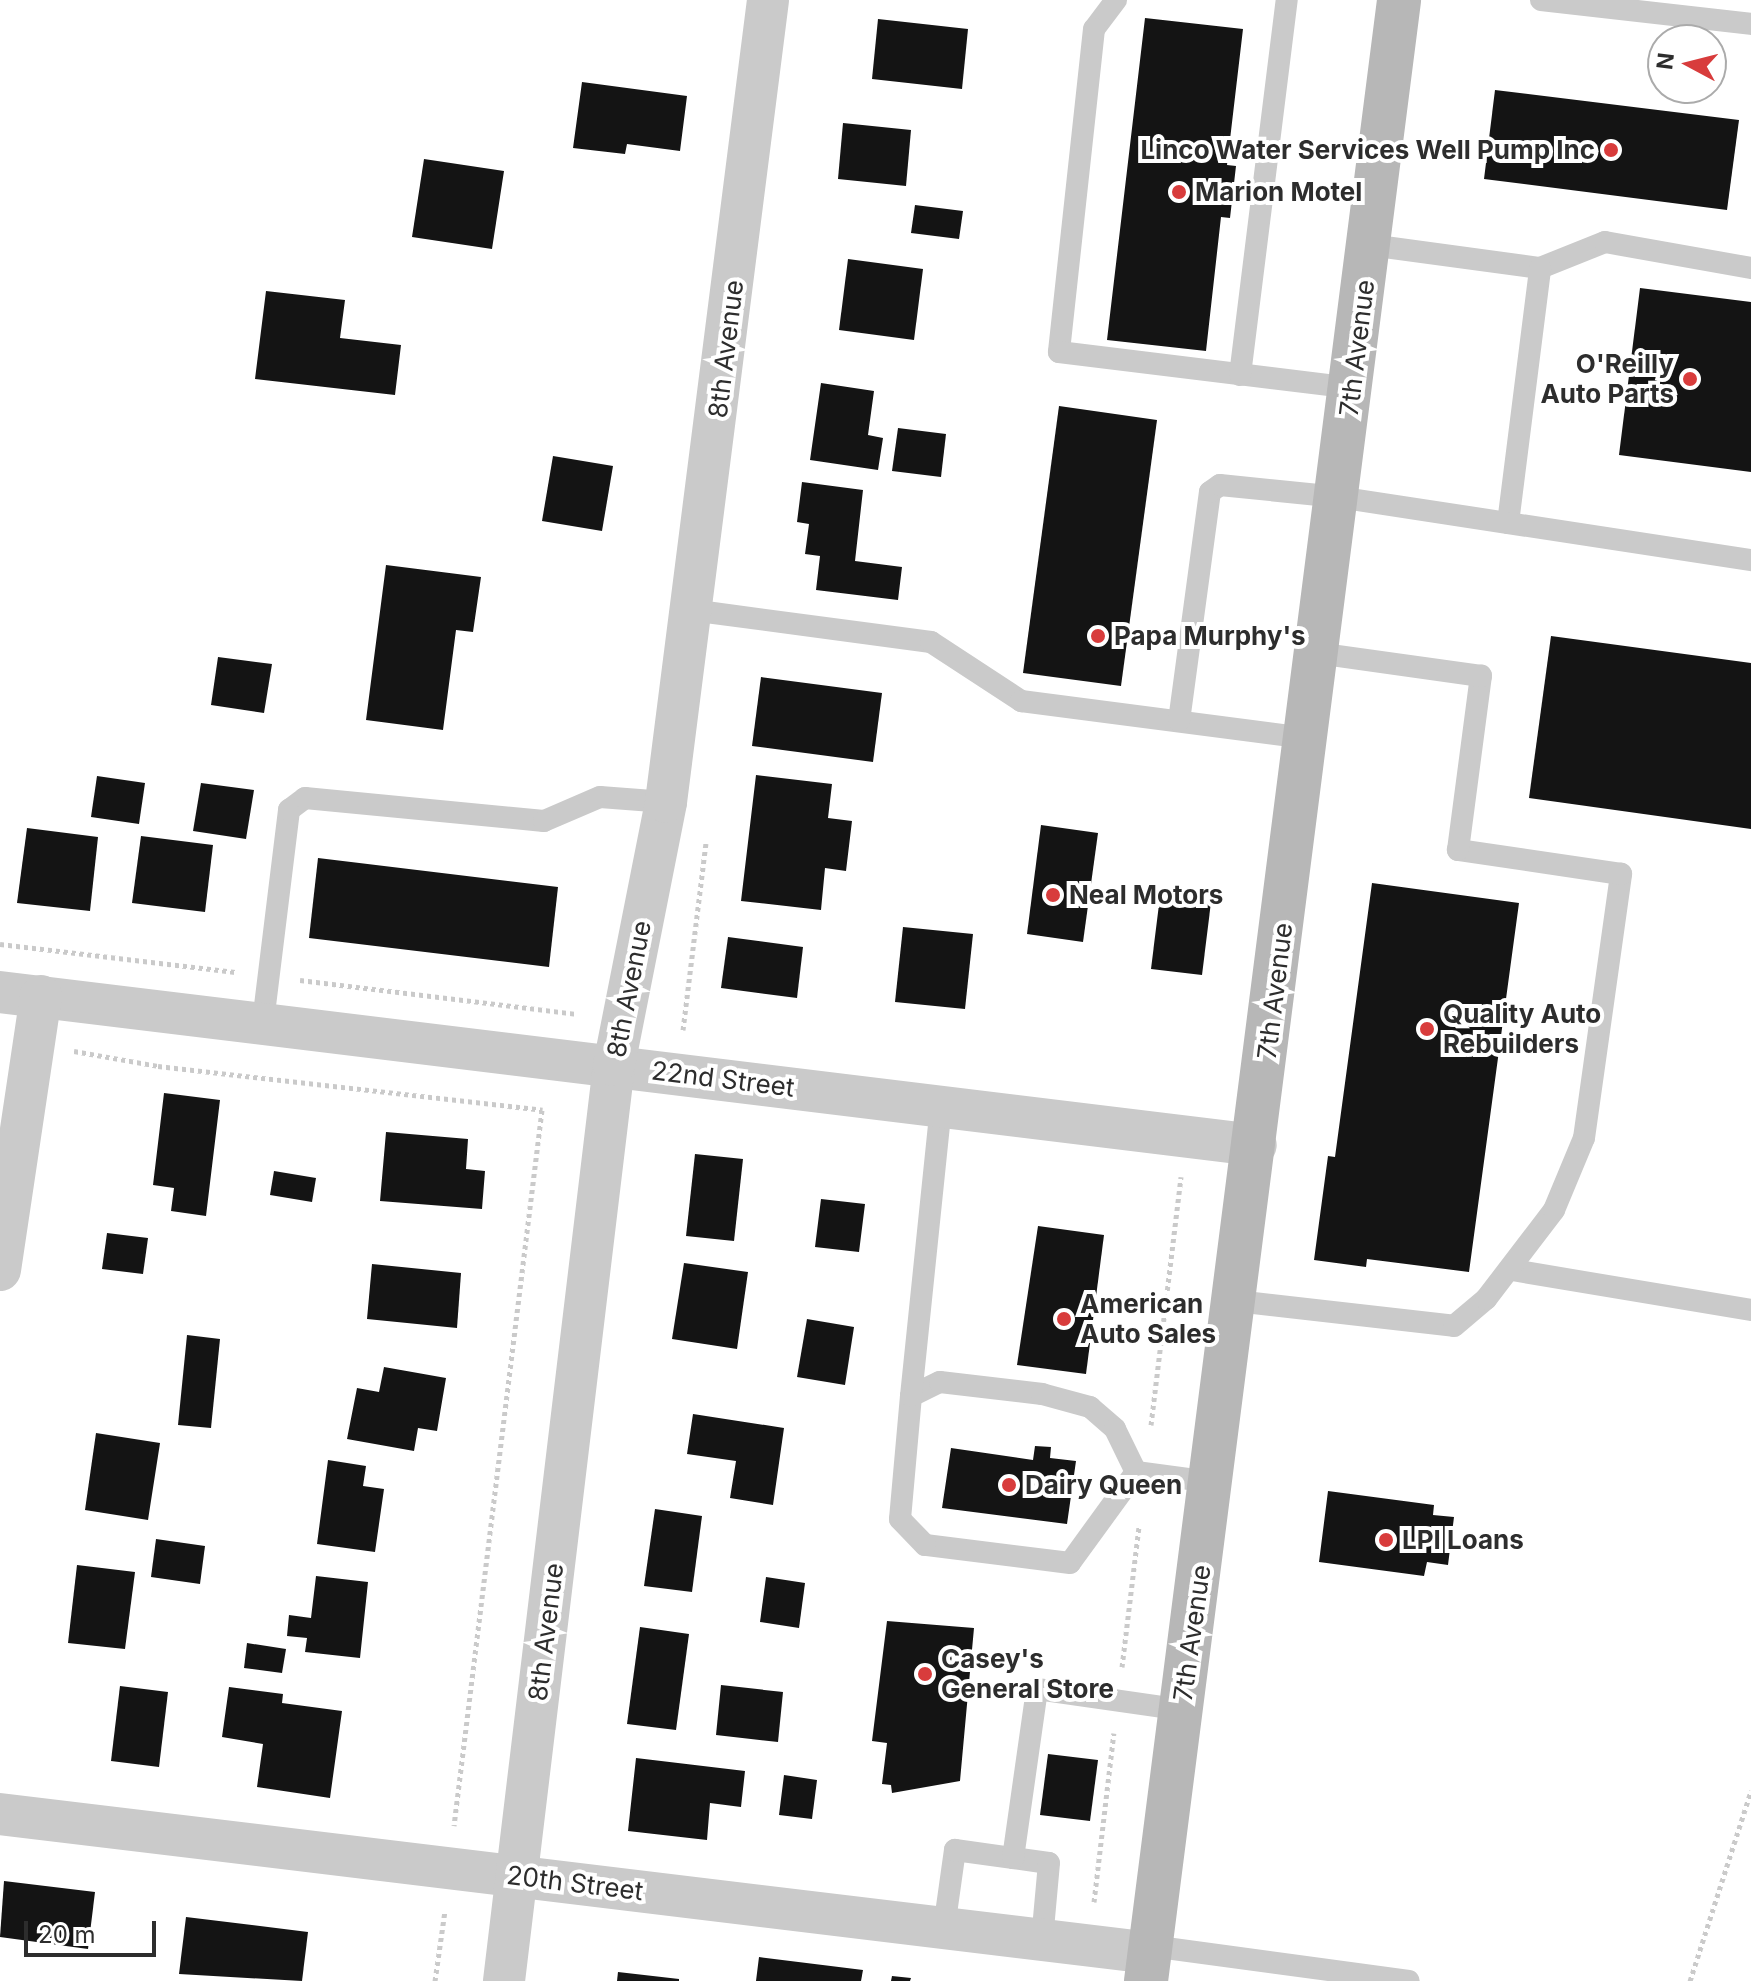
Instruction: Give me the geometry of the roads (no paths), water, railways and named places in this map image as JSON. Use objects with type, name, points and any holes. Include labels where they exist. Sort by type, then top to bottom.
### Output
[{"type":"main road","name":"7th Avenue","points":[[1149,1960],[1256,1145],[1399,0]]},
{"type":"street","name":"8th Avenue","points":[[504,1981],[614,1065],[666,802],[768,0]]},
{"type":"street","name":"22nd Street","points":[[0,992],[1256,1145]]},
{"type":"street","points":[[0,1270],[41,996]]},
{"type":"street","name":"20th Street","points":[[0,1814],[1042,1940],[1088,1946],[1149,1960]]},
{"type":"lane","points":[[1116,0],[1094,29],[1059,352],[1352,388]]},
{"type":"lane","points":[[1240,375],[1287,0]]},
{"type":"lane","points":[[1541,0],[1751,24]]},
{"type":"lane","points":[[1370,245],[1540,268],[1605,242],[1751,268]]},
{"type":"lane","points":[[1508,523],[1540,268]]},
{"type":"lane","points":[[1179,721],[1210,492],[1220,485],[1338,497],[1751,560]]},
{"type":"lane","points":[[691,610],[931,642],[1021,701],[1307,738]]},
{"type":"lane","points":[[1236,1301],[1454,1326],[1512,1270],[1554,1210],[1584,1138],[1621,874],[1458,850],[1481,676],[1318,653]]},
{"type":"lane","points":[[263,1022],[289,810],[305,798],[544,821],[600,797],[666,802]]},
{"type":"lane","points":[[941,1106],[900,1519],[925,1545],[1070,1563],[1141,1472]]},
{"type":"lane","points":[[1512,1270],[1751,1310]]},
{"type":"lane","points":[[911,1396],[940,1382],[1042,1394],[1090,1407],[1115,1429],[1141,1472]]},
{"type":"lane","points":[[1141,1472],[1212,1482]]},
{"type":"lane","points":[[1013,1858],[1037,1689],[1182,1710]]},
{"type":"lane","points":[[944,1928],[955,1850],[1049,1863],[1042,1940]]},
{"type":"lane","points":[[1149,1960],[1409,1981]]},
{"type":"place","name":"Linco Water Services Well Pump Inc","points":[[1611,150]]},
{"type":"place","name":"Marion Motel","points":[[1179,192]]},
{"type":"place","name":"O'Reilly Auto Parts","points":[[1690,379]]},
{"type":"place","name":"Papa Murphy's","points":[[1098,636]]},
{"type":"place","name":"Neal Motors","points":[[1053,895]]},
{"type":"place","name":"Quality Auto Rebuilders","points":[[1427,1029]]},
{"type":"place","name":"American Auto Sales","points":[[1064,1319]]},
{"type":"place","name":"Dairy Queen","points":[[1009,1485]]},
{"type":"place","name":"LPI Loans","points":[[1386,1540]]},
{"type":"place","name":"Casey's General Store","points":[[925,1674]]}]
